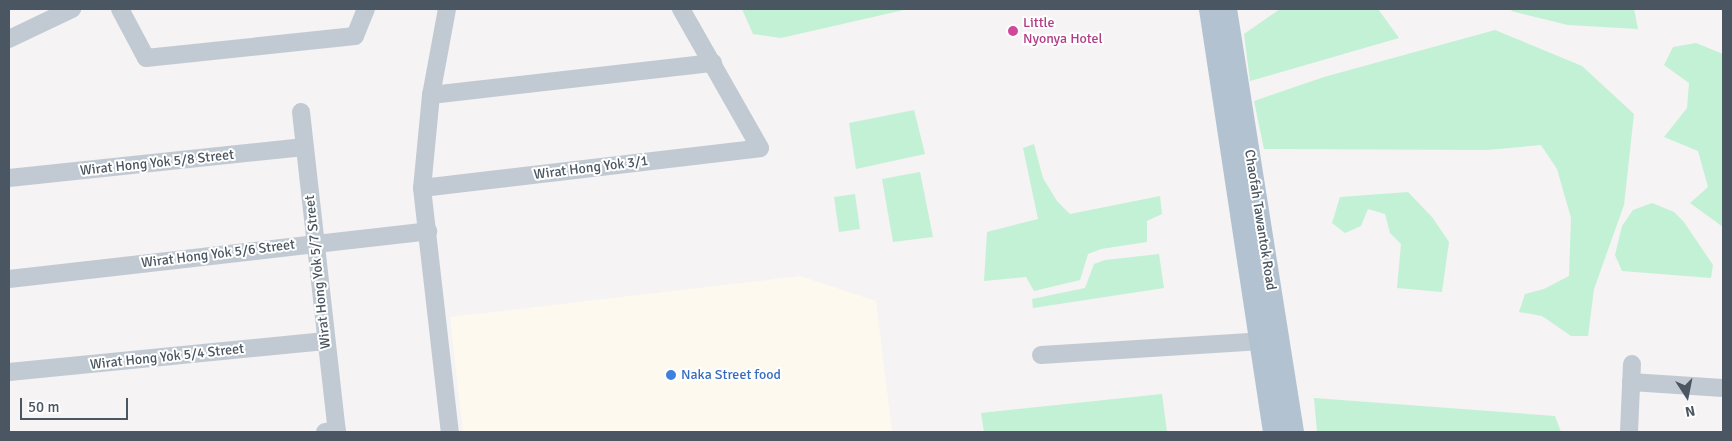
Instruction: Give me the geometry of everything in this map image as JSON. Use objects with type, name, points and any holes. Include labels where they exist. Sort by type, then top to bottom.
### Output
[{"type":"main road","name":"Chaofah Tawantok Road","points":[[1210,9],[1262,341],[1274,432]]},
{"type":"main road","name":"Chaofah Tawantok Road","points":[[1226,9],[1293,432]]},
{"type":"street","points":[[9,39],[72,9]]},
{"type":"street","points":[[120,9],[146,58],[355,36],[366,9]]},
{"type":"street","points":[[447,9],[431,95],[422,188],[450,432]]},
{"type":"street","points":[[431,95],[713,63],[681,9]]},
{"type":"street","name":"Wirat Hong Yok 3/1","points":[[422,188],[760,148],[713,63]]},
{"type":"street","name":"Wirat Hong Yok 5/7 Street","points":[[301,112],[325,341],[337,431],[325,432]]},
{"type":"street","name":"Wirat Hong Yok 5/8 Street","points":[[9,178],[304,147]]},
{"type":"street","name":"Wirat Hong Yok 5/6 Street","points":[[9,279],[428,231]]},
{"type":"street","name":"Wirat Hong Yok 5/4 Street","points":[[9,372],[325,341]]},
{"type":"street","points":[[1041,355],[1262,341]]},
{"type":"street","points":[[1629,432],[1632,364]]},
{"type":"street","points":[[1631,382],[1723,388]]},
{"type":"shaded area","name":"Naka Street food","points":[[800,276],[876,301],[892,432],[463,432],[450,317]]},
{"type":"green space","points":[[742,9],[908,9],[781,38],[753,34]]},
{"type":"green space","points":[[1280,9],[1378,9],[1399,38],[1250,81],[1244,34]]},
{"type":"green space","points":[[1513,9],[1634,9],[1638,29],[1568,25],[1511,11]]},
{"type":"green space","points":[[1495,30],[1582,66],[1634,114],[1624,205],[1594,289],[1588,336],[1571,336],[1542,316],[1519,312],[1525,294],[1544,289],[1569,276],[1571,218],[1557,169],[1541,145],[1487,150],[1264,149],[1254,101],[1324,77]]},
{"type":"green space","points":[[1696,43],[1723,54],[1723,227],[1690,203],[1708,187],[1698,151],[1664,137],[1687,108],[1689,83],[1664,65],[1673,47]]},
{"type":"green space","points":[[914,110],[925,154],[856,169],[849,123]]},
{"type":"green space","points":[[1034,144],[1043,178],[1057,201],[1070,214],[1160,196],[1162,214],[1147,221],[1147,242],[1101,249],[1088,254],[1080,280],[1034,291],[1026,277],[984,281],[987,232],[1038,219],[1023,148]]},
{"type":"green space","points":[[920,172],[933,237],[893,242],[882,179]]},
{"type":"green space","points":[[1408,192],[1432,217],[1449,242],[1442,292],[1397,288],[1401,244],[1390,233],[1385,214],[1368,209],[1361,226],[1345,233],[1332,223],[1340,197]]},
{"type":"green space","points":[[855,194],[860,229],[839,232],[834,197]]},
{"type":"green space","points":[[1652,203],[1674,212],[1684,222],[1713,265],[1711,278],[1622,271],[1615,255],[1622,226],[1633,210]]},
{"type":"green space","points":[[1159,254],[1164,288],[1033,308],[1032,299],[1085,288],[1094,264],[1105,260]]},
{"type":"green space","points":[[1162,394],[1167,432],[984,432],[981,413]]},
{"type":"green space","points":[[1314,398],[1555,416],[1561,432],[1317,432]]},
{"type":"place","name":"Little Nyonya Hotel","points":[[1013,31]]},
{"type":"place","name":"Naka Street food","points":[[671,375]]}]
